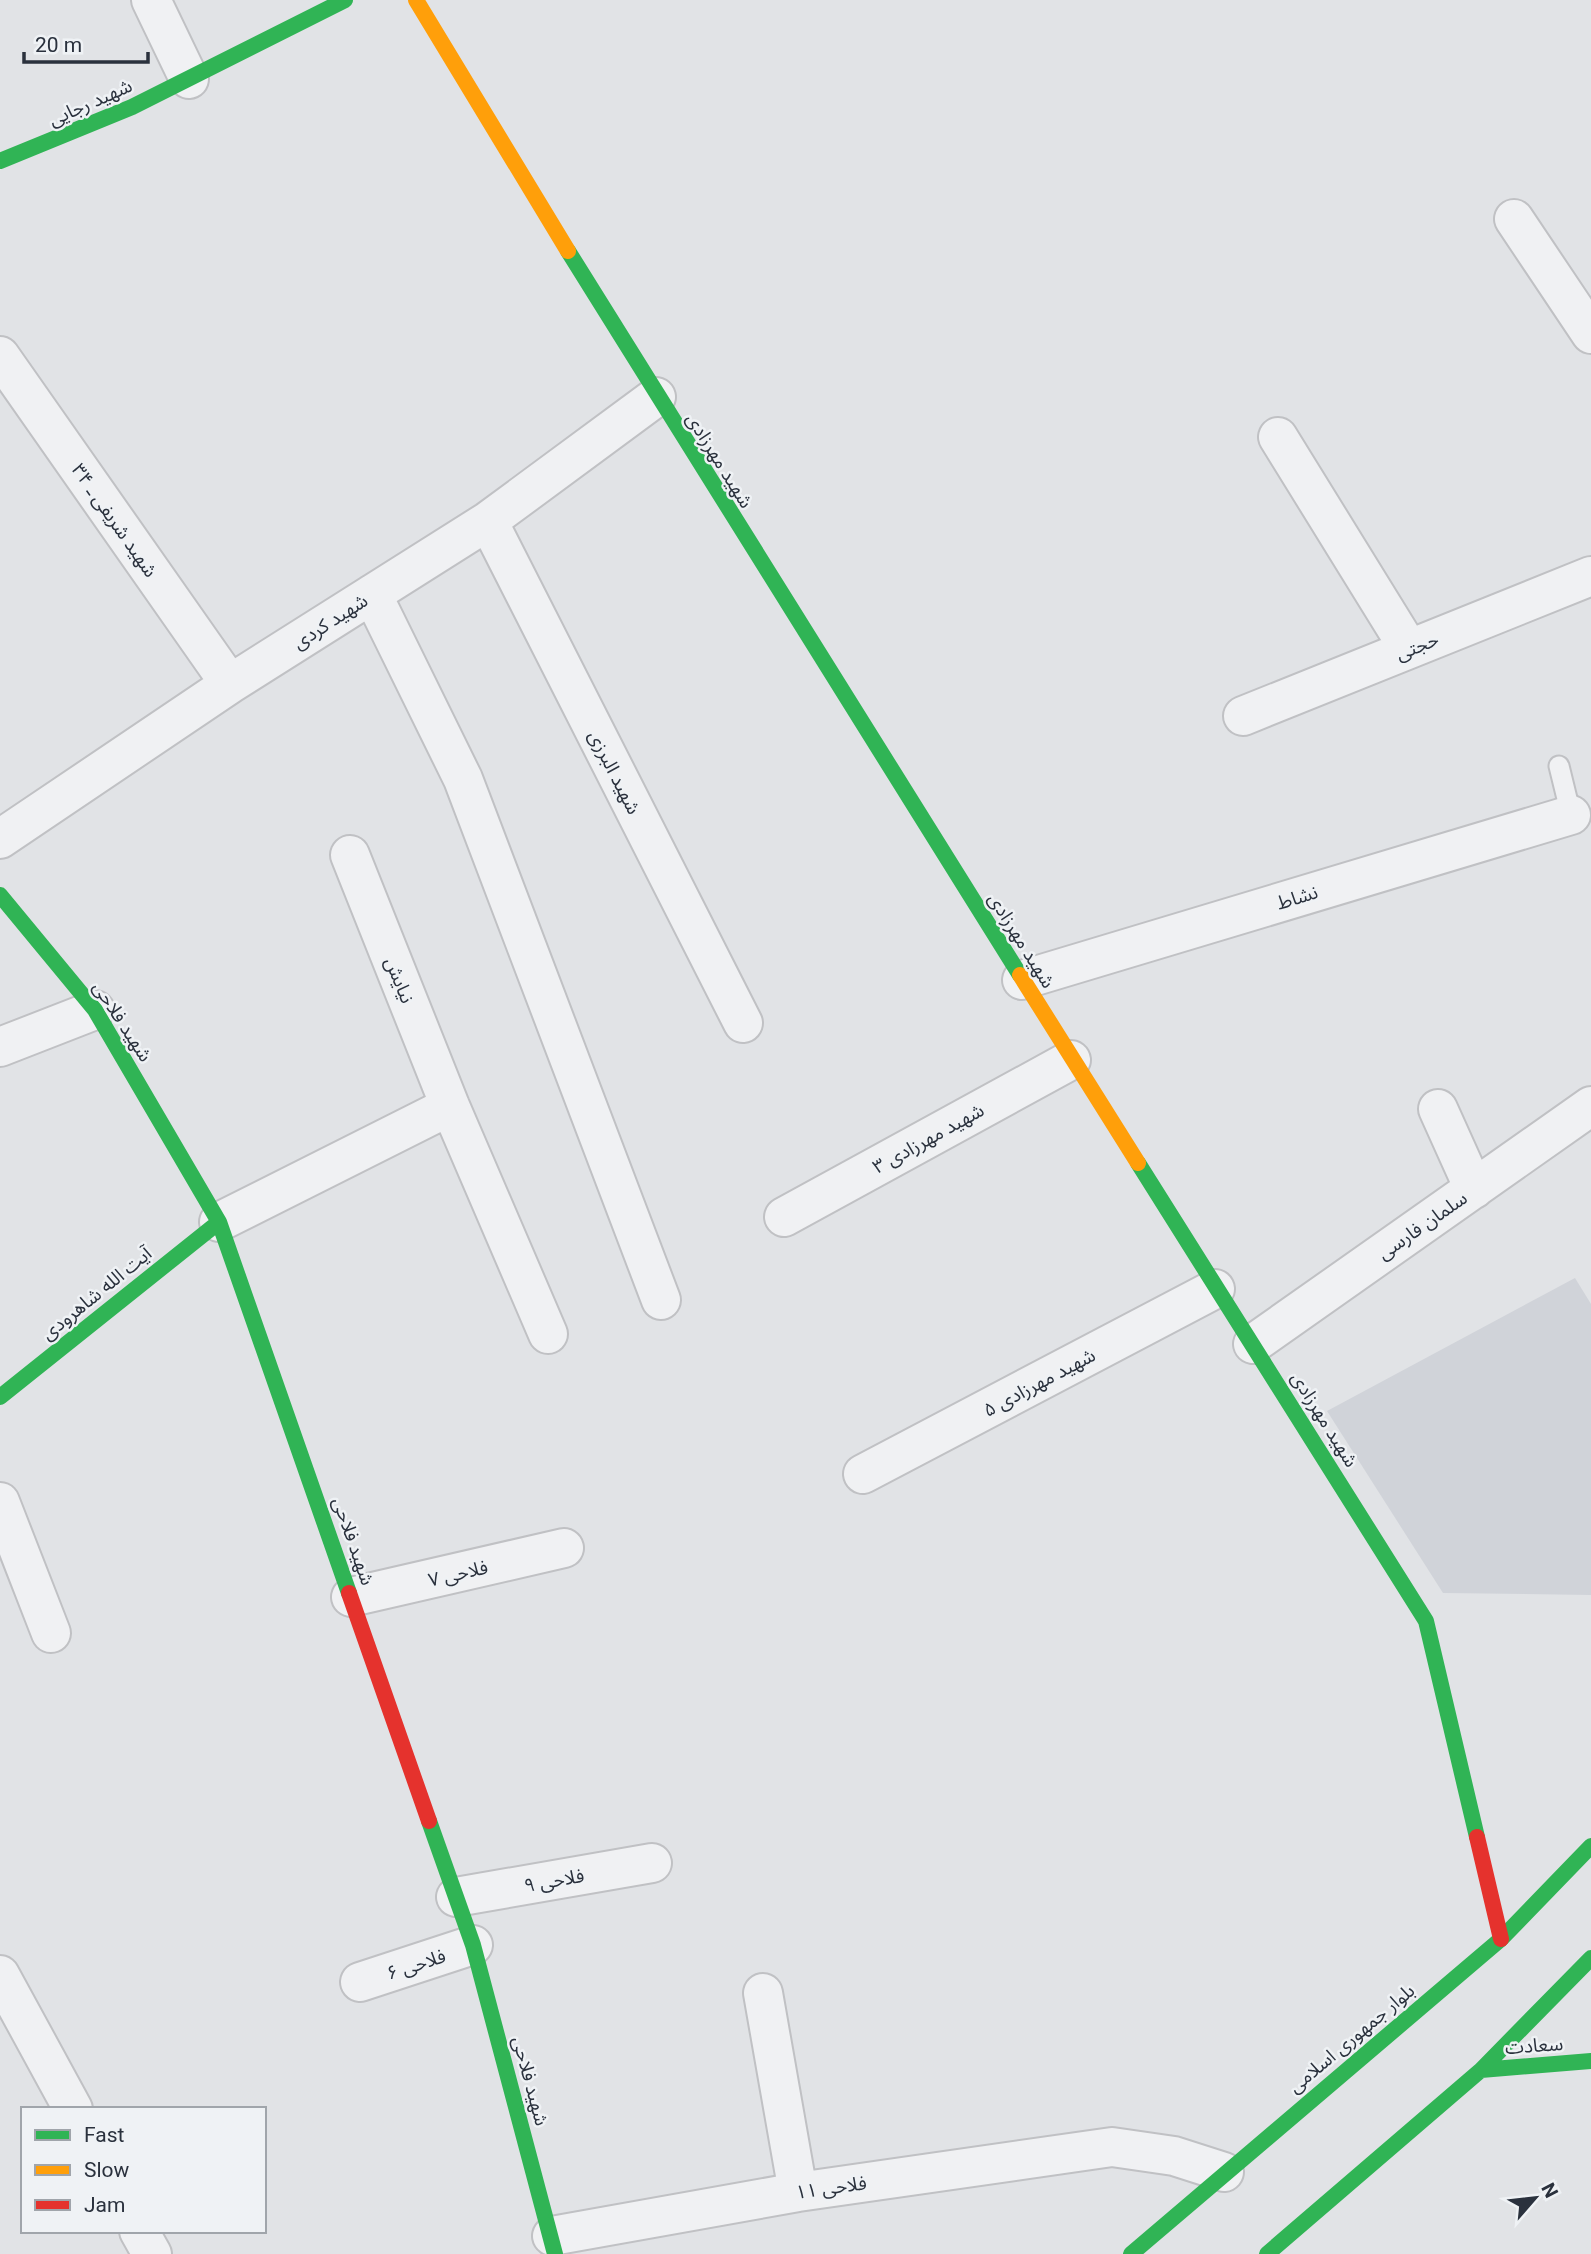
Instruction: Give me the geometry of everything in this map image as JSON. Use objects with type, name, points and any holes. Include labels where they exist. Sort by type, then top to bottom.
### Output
[{"type":"street","points":[[151,0],[189,79]]},
{"type":"street","name":"شهید رجایی","points":[[0,161],[42,146],[189,79],[345,0]]},
{"type":"street","name":"شهید مهرزادی","points":[[416,0],[656,397],[1426,1621],[1501,1939]]},
{"type":"street","points":[[1514,219],[1591,334]]},
{"type":"street","name":"شهید شریفی ـ ۳۴","points":[[0,356],[230,684]]},
{"type":"street","name":"شهید کردی","points":[[0,839],[230,684],[488,521],[656,397]]},
{"type":"street","points":[[1278,437],[1409,649]]},
{"type":"street","name":"شهید البرزی","points":[[488,521],[743,1023]]},
{"type":"street","name":"حجتی","points":[[1243,716],[1591,576]]},
{"type":"street","points":[[373,594],[463,779],[661,1300]]},
{"type":"street","name":"نشاط","points":[[1022,980],[1572,815]]},
{"type":"street","name":"نیایش","points":[[350,855],[450,1106],[548,1334]]},
{"type":"street","name":"شهید فلاحی","points":[[0,895],[95,1010],[219,1222],[473,1945],[553,2245]]},
{"type":"street","points":[[0,1046],[95,1010]]},
{"type":"street","name":"شهید مهرزادی ۳","points":[[784,1217],[1071,1060]]},
{"type":"street","points":[[219,1222],[450,1106]]},
{"type":"street","name":"سلمان فارسی","points":[[1253,1344],[1591,1106]]},
{"type":"street","points":[[1438,1108],[1474,1189]]},
{"type":"street","name":"آیت الله شاهرودی","points":[[0,1397],[219,1222]]},
{"type":"street","name":"شهید مهرزادی ۵","points":[[863,1474],[1215,1289]]},
{"type":"street","points":[[0,1502],[51,1633]]},
{"type":"street","name":"فلاحی ۷","points":[[351,1597],[564,1548]]},
{"type":"street","name":"بلوار جمهوری اسلامی","points":[[1131,2254],[1224,2172],[1501,1939],[1591,1846]]},
{"type":"street","name":"فلاحی ۹","points":[[456,1897],[652,1863]]},
{"type":"street","name":"فلاحی ۶","points":[[360,1982],[473,1945]]},
{"type":"street","points":[[1267,2254],[1481,2070],[1591,1958]]},
{"type":"street","points":[[0,1975],[72,2107]]},
{"type":"street","points":[[763,1993],[798,2192]]},
{"type":"street","name":"سعادت","points":[[1481,2070],[1591,2061]]},
{"type":"street","name":"فلاحی ۱۱","points":[[553,2245],[798,2192],[1112,2147],[1174,2156],[1224,2172]]},
{"type":"street","points":[[140,2233],[152,2254]]},
{"type":"lane","points":[[1559,766],[1572,815]]},
{"type":"shaded area","points":[[1575,1278],[1591,1304],[1591,1595],[1443,1593],[1327,1411]]},
{"type":"traffic: fast","points":[[0,161],[132,107],[345,0]]},
{"type":"traffic: fast","points":[[568,251],[1020,975]]},
{"type":"traffic: fast","points":[[0,895],[95,1010],[219,1222],[349,1593]]},
{"type":"traffic: fast","points":[[1138,1163],[1426,1621],[1477,1837]]},
{"type":"traffic: fast","points":[[0,1397],[219,1222]]},
{"type":"traffic: fast","points":[[429,1821],[473,1945],[555,2254]]},
{"type":"traffic: fast","points":[[1131,2254],[1501,1939],[1591,1846]]},
{"type":"traffic: fast","points":[[1267,2254],[1481,2070],[1591,1958]]},
{"type":"traffic: fast","points":[[1481,2070],[1591,2061]]},
{"type":"traffic: slow","points":[[416,0],[568,251]]},
{"type":"traffic: slow","points":[[1020,975],[1138,1163]]},
{"type":"traffic: jam","points":[[349,1593],[429,1821]]},
{"type":"traffic: jam","points":[[1477,1837],[1501,1939]]}]
